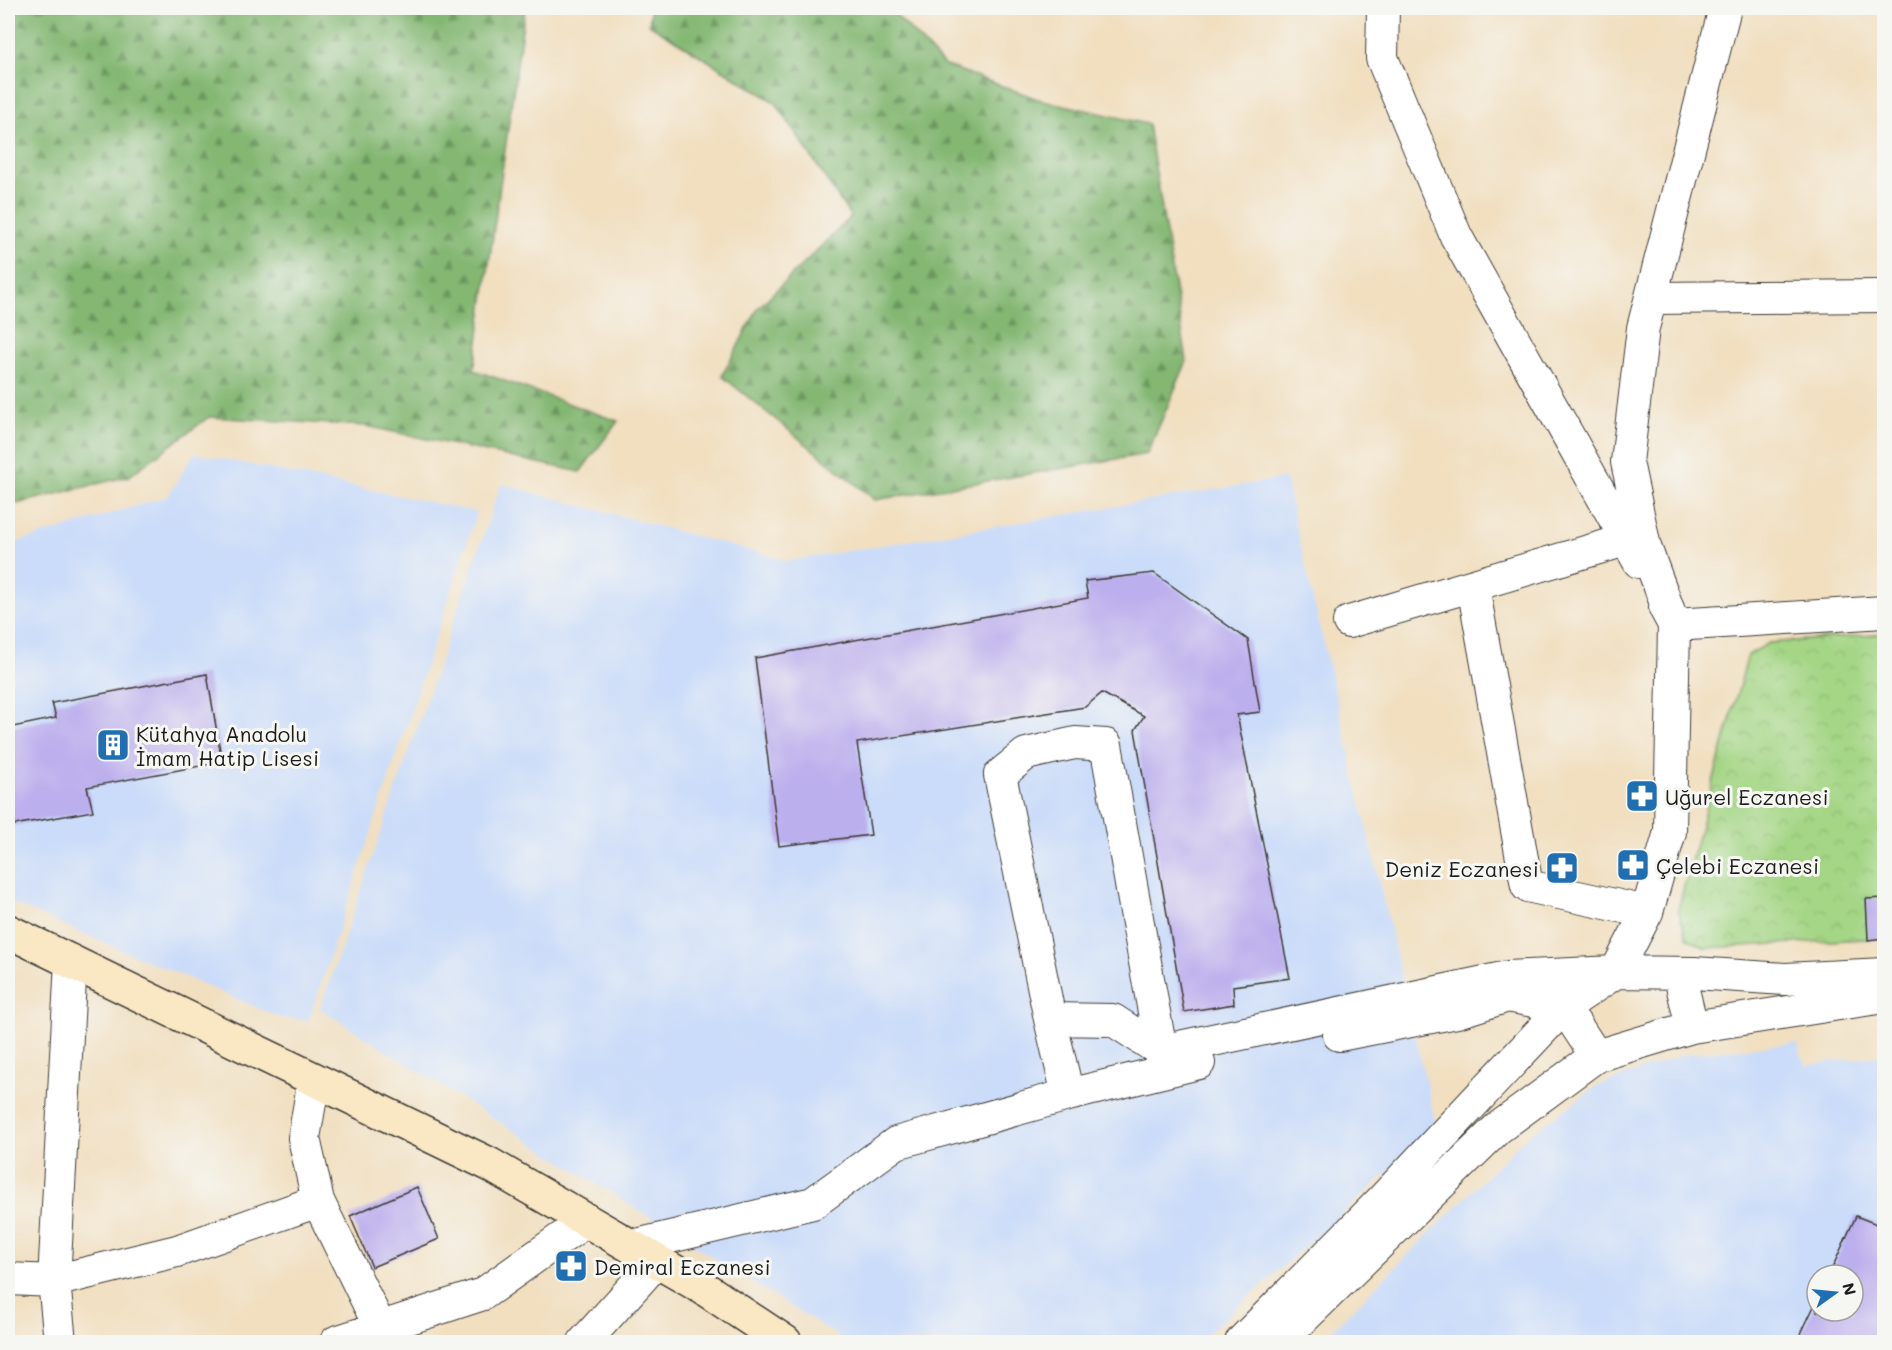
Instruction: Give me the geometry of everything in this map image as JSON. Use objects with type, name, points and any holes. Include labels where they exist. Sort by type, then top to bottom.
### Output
[{"type":"street","points":[[1383,8],[1382,58],[1456,236],[1674,625]]},
{"type":"street","points":[[1241,1342],[1380,1202],[1563,1007],[1616,972],[1647,912],[1670,832],[1674,625],[1645,547],[1627,462],[1643,328],[1725,8]]},
{"type":"street","points":[[1651,298],[1884,296]]},
{"type":"street","points":[[1349,622],[1626,540]]},
{"type":"street","points":[[1473,585],[1527,886],[1647,912]]},
{"type":"street","points":[[1674,625],[1884,612]]},
{"type":"street","points":[[1068,1095],[1050,1019],[1000,775],[1026,754],[1075,743],[1106,745],[1163,1061]]},
{"type":"street","points":[[8,931],[489,1164],[705,1289],[785,1342]]},
{"type":"street","points":[[60,1342],[54,1281],[71,961]]},
{"type":"street","points":[[584,1342],[645,1254],[813,1203],[896,1143],[1068,1095],[1163,1061],[1508,978],[1616,972],[1785,979],[1884,974]]},
{"type":"street","points":[[1679,973],[1692,1027]]},
{"type":"street","points":[[1050,1019],[1113,1020],[1163,1061],[1224,1056],[1458,1012],[1508,996],[1563,1007],[1596,1056]]},
{"type":"street","points":[[1279,1342],[1498,1128],[1596,1056],[1692,1027],[1884,997]]},
{"type":"street","points":[[314,1078],[304,1138],[318,1201],[380,1327]]},
{"type":"street","points":[[8,1279],[54,1281],[177,1251],[318,1201]]},
{"type":"street","points":[[336,1342],[483,1294],[587,1220]]},
{"type":"shaded area","points":[[194,453],[477,512],[309,1020],[281,1018],[8,901],[8,545],[168,496]]},
{"type":"shaded area","points":[[1285,478],[1437,1129],[1198,1342],[847,1342],[320,1009],[501,484],[788,561]]},
{"type":"shaded area","points":[[1797,1043],[1806,1065],[1884,1055],[1884,1342],[1320,1342],[1525,1138],[1597,1086],[1685,1054]]},
{"type":"green space","points":[[8,8],[525,8],[474,370],[618,421],[580,472],[366,426],[209,417],[129,476],[8,506]]},
{"type":"green space","points":[[651,8],[889,8],[944,65],[1038,99],[1148,124],[1187,361],[1147,454],[875,500],[722,376],[758,308],[851,217],[776,103],[649,24]]},
{"type":"green space","points":[[1884,634],[1884,938],[1705,948],[1686,937],[1678,909],[1748,655],[1769,643]]},
{"type":"building","points":[[1154,573],[1248,640],[1260,712],[1237,715],[1290,978],[1233,986],[1234,1004],[1184,1012],[1135,730],[1144,716],[1102,693],[1085,707],[857,743],[871,835],[779,846],[755,658],[1088,598],[1085,581]]},
{"type":"building","name":"Kütahya Anadolu İmam Hatip Lisesi","points":[[207,674],[222,762],[87,787],[93,811],[8,826],[8,728],[56,718],[52,703]]},
{"type":"building","points":[[1884,898],[1884,938],[1868,940],[1866,899]]},
{"type":"building","points":[[417,1187],[439,1239],[372,1267],[350,1216]]},
{"type":"building","points":[[1856,1216],[1884,1227],[1883,1342],[1797,1342],[1806,1323],[1865,1323],[1865,1263],[1834,1263]]},
{"type":"place","name":"Kütahya Anadolu İmam Hatip Lisesi","points":[[113,745]]},
{"type":"place","name":"Uğurel Eczanesi","points":[[1642,796]]},
{"type":"place","name":"Çelebi Eczanesi","points":[[1633,865]]},
{"type":"place","name":"Deniz Eczanesi","points":[[1562,868]]},
{"type":"place","name":"Demiral Eczanesi","points":[[571,1266]]}]
